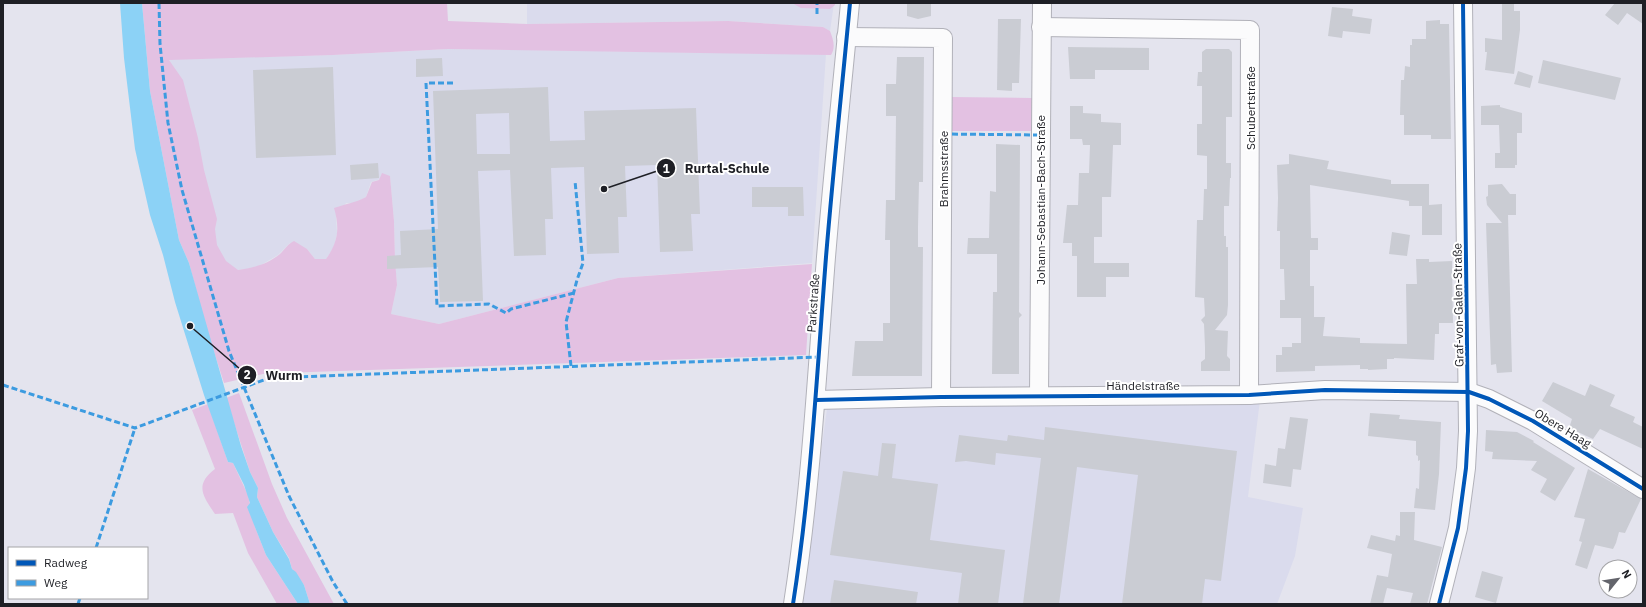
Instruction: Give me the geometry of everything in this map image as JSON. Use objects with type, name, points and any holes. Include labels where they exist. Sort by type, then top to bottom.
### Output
[{"type":"street","name":"Parkstraße","points":[[793,604],[802,549],[816,400],[827,242],[850,3]]},
{"type":"street","name":"Johann-Sebastian-Bach-Straße","points":[[1039,396],[1042,3]]},
{"type":"street","name":"Graf-von-Galen-Straße","points":[[1440,604],[1458,528],[1466,468],[1469,392],[1464,3]]},
{"type":"street","name":"Schubertstraße","points":[[1041,27],[1250,30],[1249,395]]},
{"type":"street","name":"Brahmsstraße","points":[[846,37],[943,38],[941,397]]},
{"type":"street","name":"Händelstraße","points":[[816,400],[941,397],[1249,395],[1325,390],[1469,392]]},
{"type":"street","name":"Obere Haag","points":[[1469,392],[1489,399],[1533,421],[1643,489]]},
{"type":"shaded area","points":[[142,3],[447,3],[448,21],[527,24],[728,21],[823,27],[830,31],[834,43],[833,52],[831,55],[448,49],[333,55],[169,60],[183,80],[217,219],[215,229],[217,245],[226,261],[238,270],[255,267],[265,263],[280,254],[294,241],[307,249],[315,259],[326,259],[333,247],[337,235],[337,222],[334,208],[366,197],[372,182],[379,180],[382,173],[390,176],[394,221],[397,285],[391,314],[439,324],[618,278],[812,264],[806,355],[281,373],[263,374],[224,383],[206,327],[189,263],[179,240],[150,91]]},
{"type":"shaded area","points":[[527,3],[834,3],[830,31],[823,27],[728,21],[527,24]]},
{"type":"shaded area","points":[[792,3],[835,3],[835,5],[830,9],[801,8]]},
{"type":"shaded area","points":[[448,49],[826,54],[812,263],[618,278],[439,324],[391,314],[397,285],[390,176],[371,182],[366,197],[355,203],[346,203],[336,217],[337,233],[334,247],[326,259],[315,259],[307,249],[290,243],[278,255],[256,268],[238,270],[217,286],[169,59],[333,55]]},
{"type":"shaded area","points":[[951,97],[1032,98],[1032,131],[951,131]]},
{"type":"shaded area","points":[[239,393],[272,484],[287,518],[334,604],[310,604],[304,585],[292,569],[289,558],[273,532],[257,497],[258,488],[250,472],[226,398]]},
{"type":"shaded area","points":[[1260,400],[1248,497],[1303,508],[1295,556],[1277,604],[800,604],[827,409]]},
{"type":"shaded area","points":[[208,404],[228,462],[233,463],[248,495],[255,527],[266,555],[298,604],[277,604],[248,553],[233,513],[215,514],[204,496],[204,480],[215,469],[192,410]]},
{"type":"water","points":[[120,3],[142,3],[150,91],[179,240],[189,263],[241,446],[250,472],[258,488],[257,497],[273,532],[289,559],[292,569],[296,572],[304,585],[310,604],[298,604],[266,555],[247,507],[250,503],[244,485],[233,463],[228,462],[204,395],[150,215],[135,149],[124,58]]},
{"type":"building","points":[[907,3],[931,3],[931,16],[918,19],[907,16]]},
{"type":"building","points":[[1502,3],[1514,3],[1514,11],[1520,11],[1520,30],[1514,74],[1485,70],[1487,52],[1485,52],[1485,38],[1502,40]]},
{"type":"building","points":[[1615,3],[1643,3],[1643,24],[1627,13],[1618,25],[1605,15]]},
{"type":"building","points":[[1332,7],[1353,9],[1352,16],[1372,19],[1370,34],[1343,31],[1342,38],[1328,36]]},
{"type":"building","points":[[998,19],[1021,19],[1019,83],[1012,83],[1012,91],[997,90]]},
{"type":"building","points":[[1440,20],[1440,24],[1449,24],[1451,139],[1431,139],[1431,135],[1404,135],[1404,115],[1400,115],[1401,80],[1404,80],[1405,66],[1410,67],[1410,45],[1412,45],[1412,39],[1426,39],[1426,21]]},
{"type":"building","points":[[1068,47],[1149,48],[1149,70],[1095,70],[1095,79],[1070,79]]},
{"type":"building","points":[[1206,49],[1229,49],[1232,52],[1232,117],[1226,117],[1226,163],[1231,163],[1231,178],[1229,206],[1224,206],[1224,236],[1226,236],[1226,247],[1228,247],[1228,305],[1227,315],[1215,330],[1228,331],[1227,356],[1230,359],[1230,371],[1201,371],[1201,362],[1205,359],[1204,324],[1201,320],[1205,316],[1204,298],[1195,297],[1197,220],[1203,220],[1204,189],[1207,189],[1207,156],[1197,155],[1197,124],[1202,124],[1202,86],[1197,86],[1198,72],[1202,72],[1202,52]]},
{"type":"building","points":[[897,57],[924,57],[923,182],[919,182],[918,227],[918,247],[923,247],[922,376],[852,376],[855,341],[883,341],[883,323],[890,323],[890,240],[885,240],[886,200],[895,200],[896,116],[886,116],[886,84],[896,84]]},
{"type":"building","points":[[442,58],[443,76],[416,77],[416,59]]},
{"type":"building","points":[[1543,60],[1621,78],[1615,100],[1538,83]]},
{"type":"building","points":[[333,67],[336,155],[256,158],[253,70]]},
{"type":"building","points":[[1518,71],[1533,76],[1530,88],[1514,84]]},
{"type":"building","points":[[548,87],[550,141],[585,140],[584,111],[696,108],[700,214],[691,214],[693,251],[660,252],[657,165],[625,166],[627,217],[618,217],[619,253],[587,254],[584,167],[551,168],[553,219],[545,219],[546,255],[514,256],[510,170],[478,171],[483,301],[440,302],[438,267],[387,269],[387,256],[401,255],[400,231],[438,229],[433,91]],"holes":[[[509,113],[510,154],[477,154],[476,114]]]},
{"type":"building","points":[[1500,105],[1500,107],[1522,113],[1522,133],[1517,133],[1517,165],[1515,165],[1515,168],[1495,168],[1495,153],[1500,153],[1499,125],[1481,125],[1481,106]]},
{"type":"building","points":[[1070,106],[1083,106],[1083,113],[1101,114],[1101,122],[1121,123],[1121,145],[1113,145],[1111,197],[1102,197],[1102,237],[1094,237],[1094,263],[1129,263],[1129,277],[1106,277],[1106,297],[1077,297],[1077,256],[1072,256],[1072,243],[1063,243],[1067,205],[1078,205],[1079,173],[1089,173],[1090,145],[1083,145],[1082,139],[1070,139]]},
{"type":"building","points":[[996,144],[1020,145],[1019,312],[1022,315],[1019,318],[1019,374],[992,374],[993,292],[997,292],[997,254],[967,254],[968,238],[989,238],[990,191],[996,192]]},
{"type":"building","points":[[1289,154],[1329,161],[1327,169],[1391,180],[1391,184],[1429,184],[1429,205],[1442,204],[1442,235],[1422,235],[1422,206],[1409,206],[1409,201],[1310,185],[1311,238],[1318,238],[1318,250],[1310,250],[1310,286],[1314,286],[1314,317],[1325,317],[1323,336],[1360,338],[1360,343],[1407,344],[1406,284],[1417,284],[1416,259],[1429,259],[1429,262],[1452,261],[1453,323],[1439,323],[1439,334],[1435,334],[1434,360],[1387,359],[1387,369],[1360,369],[1360,365],[1315,366],[1315,371],[1276,372],[1276,355],[1282,355],[1282,347],[1292,347],[1292,343],[1301,343],[1301,318],[1280,318],[1280,300],[1285,300],[1284,269],[1280,269],[1280,231],[1277,231],[1277,165],[1289,164]]},
{"type":"building","points":[[378,163],[379,178],[351,180],[350,165]]},
{"type":"building","points":[[1502,184],[1510,194],[1516,194],[1516,215],[1508,215],[1512,372],[1497,373],[1496,364],[1491,365],[1486,223],[1502,223],[1487,205],[1486,197],[1488,196],[1488,185]]},
{"type":"building","points":[[752,187],[803,187],[804,216],[788,216],[788,207],[752,207]]},
{"type":"building","points":[[1392,232],[1410,235],[1407,256],[1389,254]]},
{"type":"building","points":[[1553,382],[1585,396],[1590,384],[1615,395],[1610,406],[1635,417],[1633,422],[1643,427],[1643,449],[1600,429],[1593,439],[1569,428],[1572,419],[1542,401]]},
{"type":"building","points":[[1370,413],[1400,415],[1399,419],[1441,422],[1439,474],[1435,510],[1414,508],[1416,488],[1419,489],[1420,460],[1418,461],[1418,456],[1416,455],[1416,441],[1368,436]]},
{"type":"building","points":[[1290,417],[1308,419],[1301,470],[1293,469],[1291,487],[1263,483],[1265,464],[1276,466],[1278,448],[1285,449]]},
{"type":"building","points":[[1045,427],[1237,451],[1221,581],[1205,579],[1202,604],[1122,604],[1138,475],[1077,467],[1059,604],[1023,604],[1041,458],[996,453],[995,465],[966,461],[955,462],[959,435],[1007,441],[1008,435],[1044,440]]},
{"type":"building","points":[[1486,430],[1517,432],[1534,441],[1533,442],[1575,468],[1555,501],[1540,492],[1547,479],[1531,470],[1537,461],[1492,459],[1493,452],[1485,451]]},
{"type":"building","points":[[882,443],[896,444],[892,478],[938,484],[930,540],[1005,550],[998,604],[958,604],[962,573],[830,555],[843,471],[878,476]]},
{"type":"building","points":[[1588,469],[1641,499],[1625,533],[1619,532],[1613,549],[1595,545],[1587,569],[1575,565],[1582,542],[1579,541],[1585,519],[1574,517]]},
{"type":"building","points":[[1400,512],[1415,512],[1414,540],[1442,547],[1427,604],[1410,604],[1413,593],[1387,588],[1383,604],[1370,604],[1377,575],[1388,577],[1392,554],[1367,548],[1371,535],[1395,541],[1396,535],[1400,536]]},
{"type":"building","points":[[1482,571],[1503,577],[1496,603],[1475,597]]},
{"type":"building","points":[[834,580],[918,592],[916,604],[830,604]]},
{"type":"marked path","points":[[159,3],[160,44],[168,123],[182,190],[229,351],[289,496],[333,582],[347,604]]},
{"type":"marked path","points":[[817,3],[817,14]]},
{"type":"marked path","points":[[453,83],[426,83],[437,306],[489,304],[506,313],[511,309],[574,293]]},
{"type":"marked path","points":[[943,134],[1041,135]]},
{"type":"marked path","points":[[571,366],[566,322],[583,263],[575,181]]},
{"type":"marked path","points":[[3,385],[135,428],[269,378],[819,357]]},
{"type":"marked path","points":[[96,547],[135,428]]},
{"type":"marked path","points":[[78,604],[80,599]]},
{"type":"cycle path","points":[[793,604],[809,474],[829,225],[850,3]]},
{"type":"cycle path","points":[[1439,604],[1458,528],[1466,468],[1468,431],[1463,3]]},
{"type":"cycle path","points":[[816,400],[941,397],[1249,395],[1325,390],[1469,392],[1489,399],[1533,421],[1643,489]]},
{"type":"place","name":"Rurtal-Schule","points":[[604,189]]},
{"type":"place","name":"Wurm","points":[[190,326]]}]
